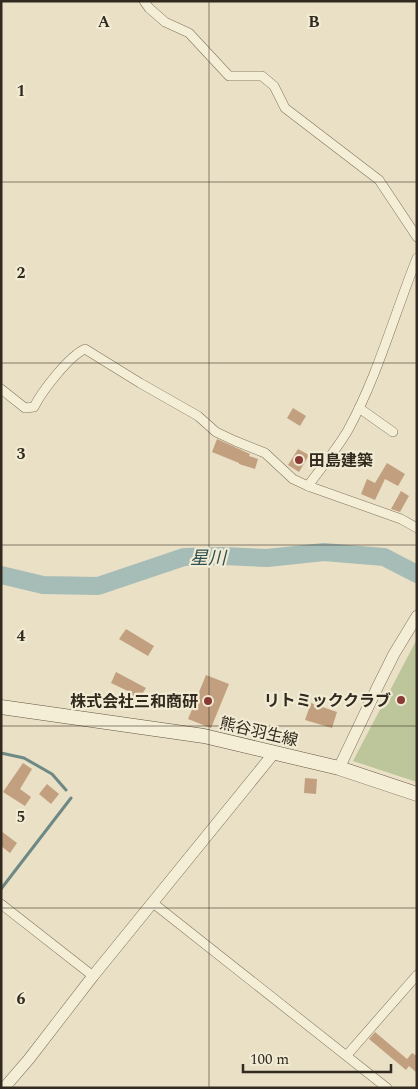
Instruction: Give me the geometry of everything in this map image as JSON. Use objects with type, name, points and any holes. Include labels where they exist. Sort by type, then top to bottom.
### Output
[{"type":"main road","name":"熊谷羽生線","points":[[1,707],[204,736],[339,768],[417,794]]},
{"type":"street","points":[[144,1],[165,22],[189,33],[229,76],[262,76],[274,86],[285,108],[379,180],[417,237]]},
{"type":"street","points":[[308,486],[347,431],[358,408],[382,355],[417,258]]},
{"type":"street","points":[[1,390],[25,408],[34,407],[40,394],[79,351],[84,349],[198,416],[216,432],[264,453],[293,479],[401,519],[417,528]]},
{"type":"street","points":[[358,408],[393,432]]},
{"type":"street","points":[[339,768],[386,670],[417,616]]},
{"type":"street","points":[[4,1088],[274,753]]},
{"type":"street","points":[[153,902],[387,1088]]},
{"type":"street","points":[[1,904],[93,976]]},
{"type":"street","points":[[347,1055],[417,975]]},
{"type":"green space","name":"リトミッククラブ","points":[[417,639],[417,782],[353,761]]},
{"type":"building","points":[[293,408],[306,416],[300,426],[287,418]]},
{"type":"building","points":[[217,439],[258,459],[255,469],[212,452]]},
{"type":"building","name":"田島建築","points":[[298,449],[309,455],[299,472],[288,465]]},
{"type":"building","points":[[387,463],[405,474],[398,486],[385,479],[375,500],[361,494],[367,479],[375,483]]},
{"type":"building","points":[[401,491],[409,496],[400,512],[391,509]]},
{"type":"building","points":[[126,629],[154,646],[148,656],[119,639]]},
{"type":"building","points":[[116,672],[146,688],[139,699],[132,695],[132,693],[111,683]]},
{"type":"building","name":"株式会社三和商研","points":[[206,675],[229,684],[211,728],[188,719]]},
{"type":"building","points":[[311,703],[337,712],[332,728],[305,720]]},
{"type":"building","points":[[23,763],[32,769],[20,789],[31,797],[25,806],[3,792]]},
{"type":"building","points":[[305,778],[317,779],[316,794],[304,793]]},
{"type":"building","points":[[47,784],[59,794],[51,804],[39,794]]},
{"type":"building","points":[[1,831],[17,843],[10,853],[1,846]]},
{"type":"building","points":[[375,1032],[407,1059],[412,1053],[417,1056],[417,1073],[409,1066],[406,1070],[369,1039]]},
{"type":"waterway","name":"星川","points":[[1,575],[43,585],[98,586],[184,557],[267,558],[324,552],[384,557],[417,574]]},
{"type":"waterway","points":[[1,753],[24,758],[52,774],[66,790]]},
{"type":"waterway","points":[[1,889],[71,798]]},
{"type":"place","name":"田島建築","points":[[299,460]]},
{"type":"place","name":"リトミッククラブ","points":[[401,700]]},
{"type":"place","name":"株式会社三和商研","points":[[208,701]]}]
